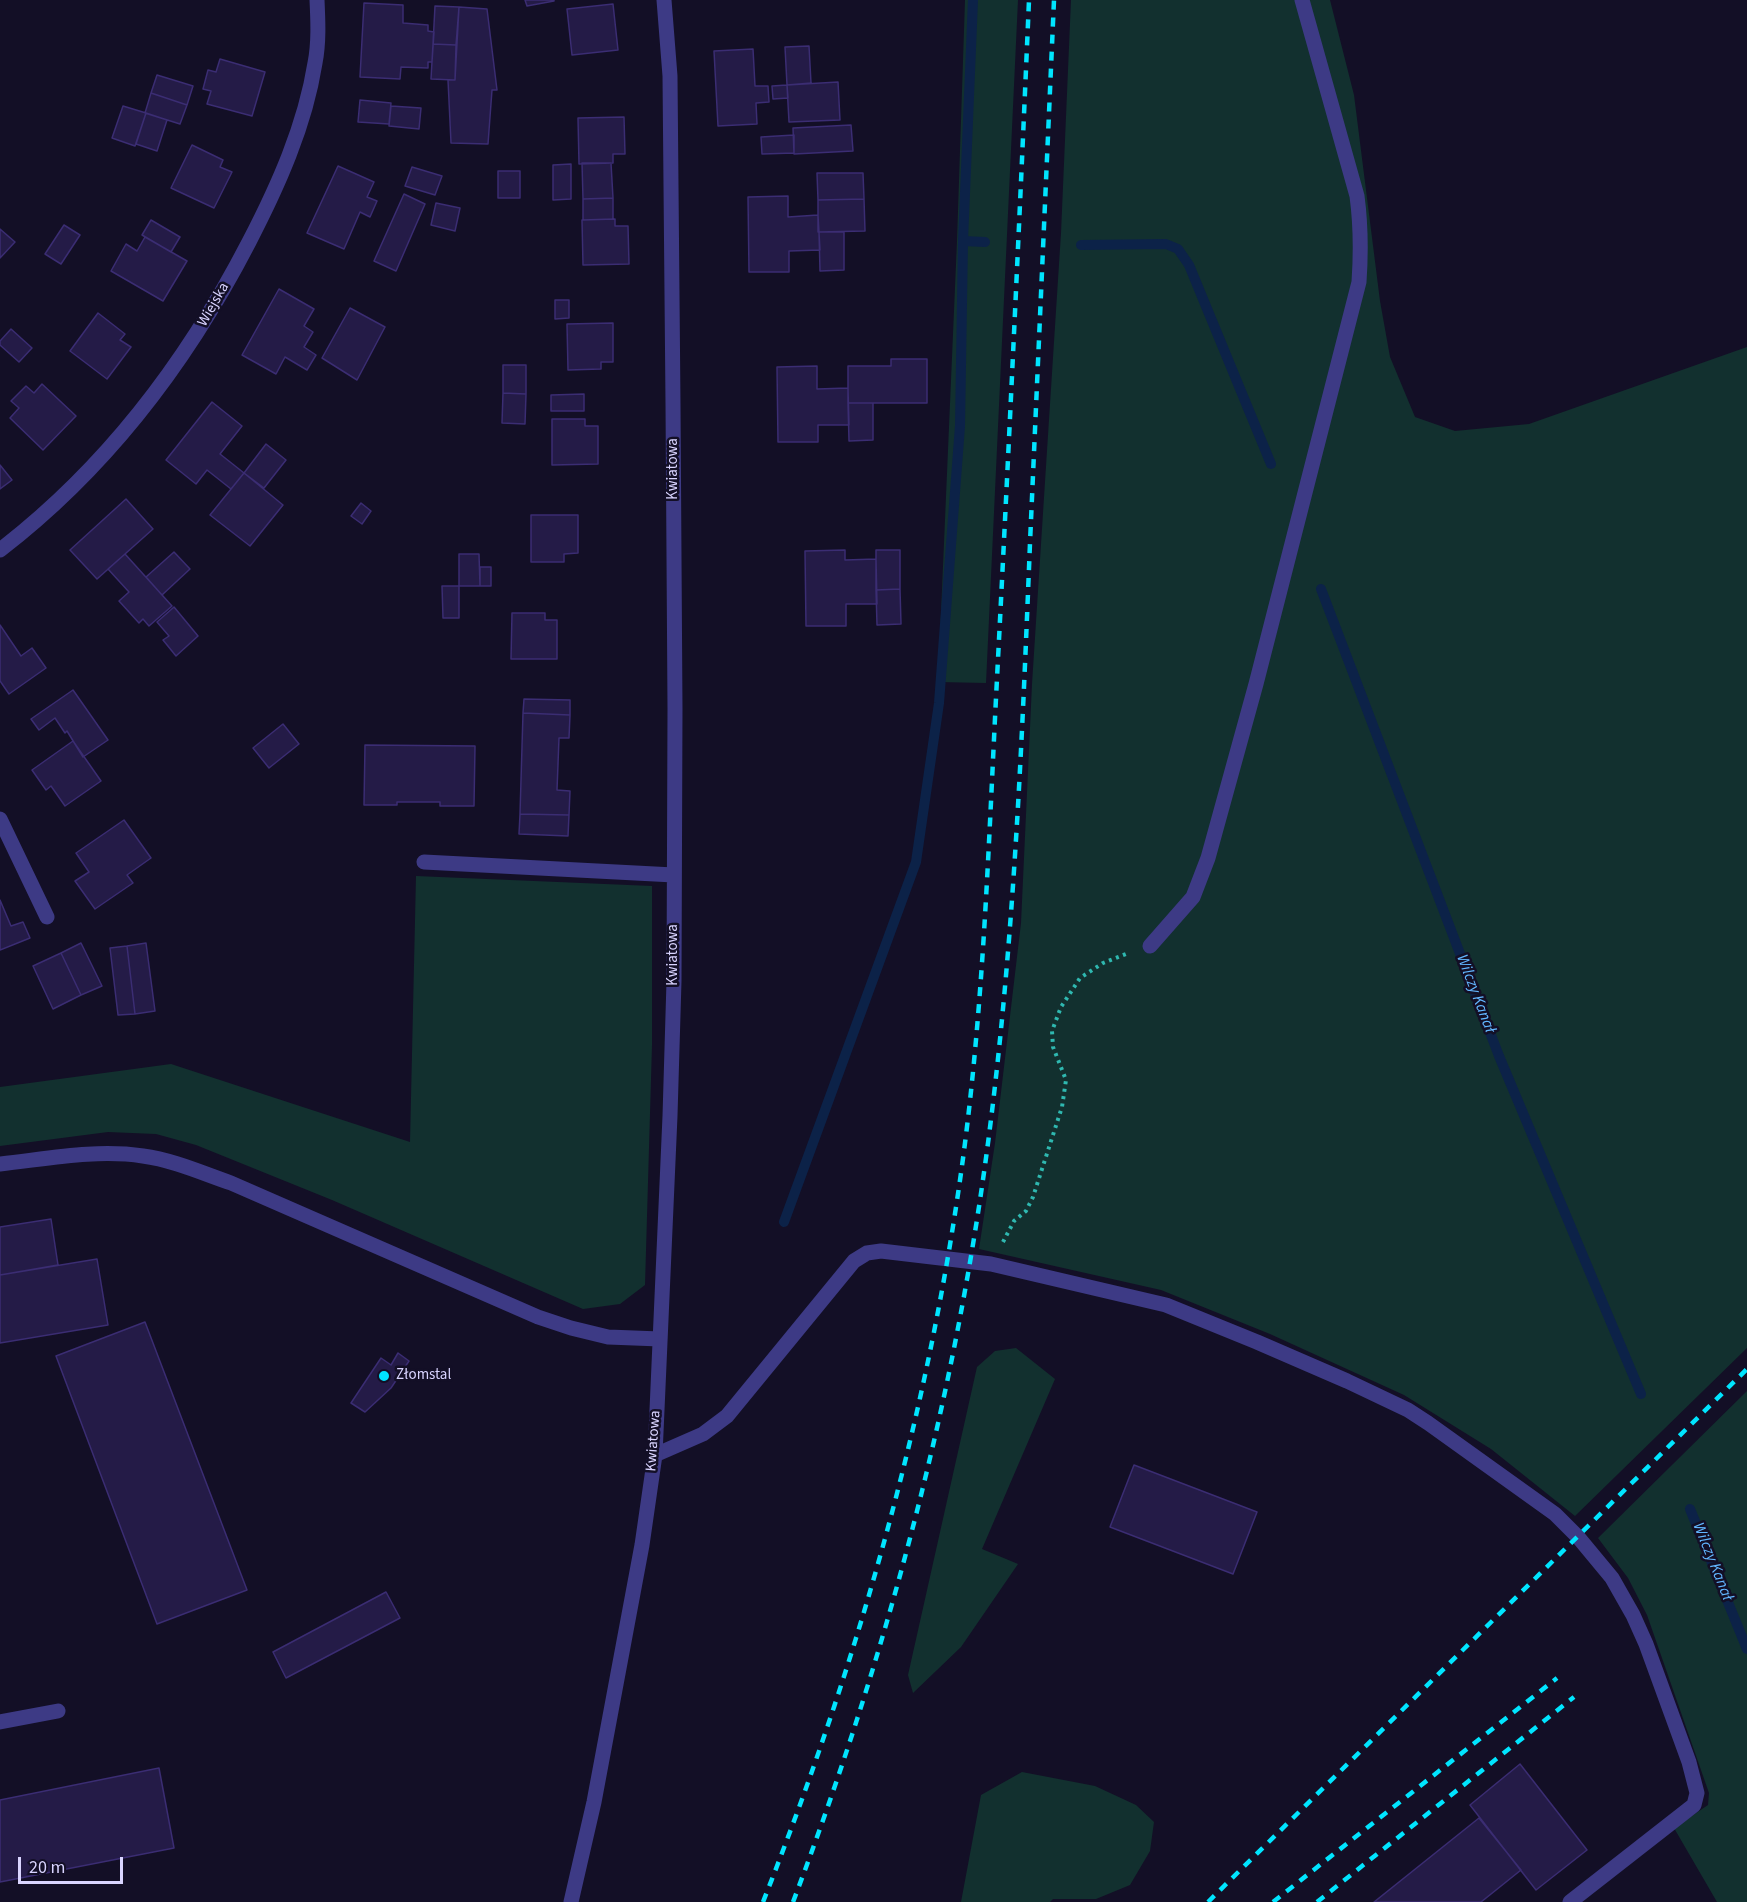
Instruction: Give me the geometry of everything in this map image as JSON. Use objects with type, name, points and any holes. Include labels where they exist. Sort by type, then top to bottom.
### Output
[{"type":"street","name":"Wiejska","points":[[0,550],[61,497],[110,449],[145,407],[204,324],[260,221],[293,144],[306,105],[315,63],[317,0]]},
{"type":"street","name":"Kwiatowa","points":[[571,1902],[598,1778],[642,1545],[655,1455],[673,1046],[675,686],[671,159],[670,76],[664,0]]},
{"type":"street","points":[[1150,946],[1193,897],[1208,858],[1257,684],[1359,282],[1361,224],[1357,196],[1302,0]]},
{"type":"street","points":[[0,819],[47,917]]},
{"type":"street","points":[[424,862],[674,874]]},
{"type":"street","points":[[0,1164],[103,1153],[144,1156],[185,1166],[231,1183],[538,1317],[571,1328],[608,1336],[660,1340]]},
{"type":"street","points":[[655,1455],[703,1434],[727,1416],[854,1261],[867,1252],[881,1251],[991,1264],[1166,1305],[1347,1381],[1408,1410],[1555,1514],[1578,1537],[1612,1578],[1633,1615],[1685,1751],[1697,1793],[1694,1805],[1570,1902]]},
{"type":"street","points":[[0,1722],[58,1711]]},
{"type":"path","points":[[991,1264],[1014,1221],[1026,1211],[1033,1197],[1062,1107],[1066,1080],[1053,1047],[1052,1031],[1061,1007],[1080,978],[1103,963],[1150,946]]},
{"type":"green space","points":[[965,0],[1018,0],[986,683],[938,682]]},
{"type":"green space","points":[[1071,0],[1330,0],[1354,95],[1380,301],[1390,357],[1415,417],[1455,431],[1529,424],[1747,347],[1747,1348],[1575,1516],[1491,1449],[1404,1395],[1270,1334],[1161,1290],[979,1249],[995,1143],[1021,923],[1032,684],[1061,233]]},
{"type":"green space","points":[[416,876],[652,886],[652,1045],[645,1285],[620,1304],[583,1309],[332,1200],[196,1145],[156,1134],[108,1132],[0,1146],[0,1087],[171,1064],[410,1142]]},
{"type":"green space","points":[[1016,1348],[1055,1379],[982,1549],[1018,1564],[961,1647],[913,1693],[908,1675],[977,1367],[995,1351]]},
{"type":"green space","points":[[1747,1391],[1747,1902],[1717,1902],[1674,1828],[1708,1805],[1709,1793],[1647,1615],[1628,1578],[1598,1538]]},
{"type":"green space","points":[[1022,1772],[1095,1786],[1136,1805],[1154,1822],[1150,1851],[1130,1885],[1096,1899],[1053,1899],[1050,1902],[961,1902],[981,1795]]},
{"type":"building","points":[[525,0],[554,0],[554,1],[527,6]]},
{"type":"building","points":[[364,3],[403,5],[403,23],[428,25],[428,31],[434,32],[432,62],[428,62],[428,68],[401,67],[400,79],[360,77]]},
{"type":"building","points":[[613,4],[618,50],[572,55],[567,9]]},
{"type":"building","points":[[435,6],[459,7],[456,45],[433,44]]},
{"type":"building","points":[[459,7],[487,9],[497,90],[492,90],[488,144],[451,143],[448,80],[455,80]]},
{"type":"building","points":[[433,44],[456,45],[455,80],[431,79]]},
{"type":"building","points":[[809,46],[811,83],[787,85],[785,47]]},
{"type":"building","points":[[753,49],[755,86],[768,86],[769,102],[756,103],[757,124],[718,126],[714,51]]},
{"type":"building","points":[[220,59],[265,72],[252,116],[207,104],[211,91],[203,89],[208,70],[216,72]]},
{"type":"building","points":[[157,75],[193,86],[187,105],[151,93]]},
{"type":"building","points":[[838,82],[840,120],[789,122],[787,85]]},
{"type":"building","points":[[787,85],[788,98],[773,99],[772,86]]},
{"type":"building","points":[[151,93],[187,105],[180,124],[145,113]]},
{"type":"building","points":[[360,100],[391,103],[389,124],[358,122]]},
{"type":"building","points":[[123,106],[146,113],[135,146],[112,138]]},
{"type":"building","points":[[391,106],[421,108],[419,129],[389,126]]},
{"type":"building","points":[[146,113],[167,120],[157,151],[136,144]]},
{"type":"building","points":[[624,117],[625,154],[613,154],[613,163],[579,164],[578,118]]},
{"type":"building","points":[[851,125],[853,151],[794,154],[793,128]]},
{"type":"building","points":[[794,135],[794,153],[762,154],[761,137]]},
{"type":"building","points":[[192,145],[223,160],[220,167],[232,172],[214,208],[171,188]]},
{"type":"building","points":[[582,163],[611,163],[613,198],[583,199]]},
{"type":"building","points":[[571,164],[571,199],[553,200],[553,165]]},
{"type":"building","points":[[338,166],[374,182],[367,197],[377,201],[370,217],[360,212],[344,249],[307,233]]},
{"type":"building","points":[[412,167],[442,176],[435,195],[405,186]]},
{"type":"building","points":[[498,171],[520,171],[520,198],[498,198]]},
{"type":"building","points":[[817,173],[863,173],[864,199],[818,200]]},
{"type":"building","points":[[404,194],[425,204],[396,271],[374,261]]},
{"type":"building","points":[[788,196],[788,217],[818,215],[820,250],[789,251],[789,272],[749,272],[748,197]]},
{"type":"building","points":[[613,198],[613,219],[583,220],[583,199]]},
{"type":"building","points":[[864,199],[865,231],[818,232],[818,200]]},
{"type":"building","points":[[436,203],[460,208],[455,231],[431,225]]},
{"type":"building","points":[[615,219],[615,226],[628,226],[629,264],[583,265],[582,220]]},
{"type":"building","points":[[151,220],[180,237],[171,252],[142,235]]},
{"type":"building","points":[[64,225],[80,235],[61,264],[45,254]]},
{"type":"building","points":[[0,229],[15,242],[0,258]]},
{"type":"building","points":[[819,232],[844,232],[844,270],[820,271]]},
{"type":"building","points":[[145,237],[187,261],[163,301],[111,271],[126,244],[137,251]]},
{"type":"building","points":[[279,289],[314,309],[304,326],[313,332],[304,347],[316,355],[307,370],[285,357],[276,374],[242,355]]},
{"type":"building","points":[[555,300],[569,300],[569,318],[555,319]]},
{"type":"building","points":[[350,308],[385,327],[357,380],[322,358]]},
{"type":"building","points":[[98,313],[125,334],[120,340],[131,347],[107,379],[70,351]]},
{"type":"building","points":[[613,323],[613,362],[601,362],[601,369],[568,370],[567,324]]},
{"type":"building","points":[[11,329],[32,348],[19,362],[0,345],[0,341]]},
{"type":"building","points":[[891,359],[927,359],[927,403],[848,403],[848,366],[891,366]]},
{"type":"building","points":[[503,365],[526,365],[526,394],[503,393]]},
{"type":"building","points":[[817,366],[817,389],[848,388],[849,425],[818,425],[818,442],[778,442],[777,367]]},
{"type":"building","points":[[42,384],[76,416],[43,450],[10,418],[19,408],[11,401],[26,386],[34,393]]},
{"type":"building","points":[[503,393],[526,394],[525,424],[502,423]]},
{"type":"building","points":[[584,394],[584,411],[551,411],[551,395]]},
{"type":"building","points":[[212,402],[242,426],[220,454],[244,473],[231,489],[207,470],[196,484],[166,460]]},
{"type":"building","points":[[848,403],[873,403],[873,440],[849,441]]},
{"type":"building","points":[[552,419],[585,419],[585,426],[598,426],[598,464],[552,465]]},
{"type":"building","points":[[266,444],[286,460],[264,488],[244,473]]},
{"type":"building","points":[[0,465],[12,480],[0,489]]},
{"type":"building","points":[[244,473],[283,505],[250,546],[210,515]]},
{"type":"building","points":[[126,499],[153,529],[97,579],[70,550]]},
{"type":"building","points":[[361,503],[371,511],[362,524],[351,516]]},
{"type":"building","points":[[531,515],[578,515],[578,553],[564,554],[564,562],[531,562]]},
{"type":"building","points":[[845,550],[845,560],[876,559],[877,604],[846,604],[846,626],[806,626],[805,551]]},
{"type":"building","points":[[876,550],[900,550],[900,589],[876,590]]},
{"type":"building","points":[[174,552],[190,569],[162,595],[146,577]]},
{"type":"building","points":[[125,554],[172,606],[149,626],[143,619],[139,623],[119,601],[129,592],[108,569]]},
{"type":"building","points":[[459,554],[479,554],[480,586],[459,586]]},
{"type":"building","points":[[480,567],[491,567],[491,586],[480,586]]},
{"type":"building","points":[[442,586],[459,586],[459,618],[443,618]]},
{"type":"building","points":[[900,589],[901,624],[877,625],[876,590]]},
{"type":"building","points":[[174,607],[198,636],[176,656],[163,640],[169,636],[157,622]]},
{"type":"building","points":[[512,613],[545,613],[545,620],[557,620],[557,659],[511,659]]},
{"type":"building","points":[[0,625],[21,656],[32,648],[46,668],[9,694],[0,681]]},
{"type":"building","points":[[73,690],[108,740],[83,757],[67,731],[65,733],[55,718],[39,730],[31,719]]},
{"type":"building","points":[[524,699],[570,700],[570,715],[523,713]]},
{"type":"building","points":[[523,713],[570,715],[569,738],[559,738],[557,790],[570,791],[569,815],[520,814]]},
{"type":"building","points":[[283,724],[299,744],[269,768],[253,748]]},
{"type":"building","points":[[73,741],[101,781],[65,806],[51,786],[46,790],[32,770]]},
{"type":"building","points":[[365,745],[475,746],[474,806],[440,806],[440,802],[364,805]]},
{"type":"building","points":[[520,814],[569,815],[568,836],[519,834]]},
{"type":"building","points":[[124,820],[151,858],[127,875],[133,883],[95,909],[75,881],[89,872],[76,853]]},
{"type":"building","points":[[0,900],[11,926],[23,922],[30,938],[0,950]]},
{"type":"building","points":[[81,943],[102,986],[81,995],[61,953]]},
{"type":"building","points":[[146,943],[155,1011],[135,1014],[127,946]]},
{"type":"building","points":[[127,946],[135,1014],[118,1015],[110,948]]},
{"type":"building","points":[[61,953],[81,995],[53,1009],[33,966]]},
{"type":"building","points":[[51,1219],[58,1265],[0,1275],[0,1227]]},
{"type":"building","points":[[97,1259],[108,1325],[0,1343],[0,1275]]},
{"type":"building","points":[[145,1322],[247,1590],[157,1624],[56,1356]]},
{"type":"building","name":"Złomstal","points":[[398,1353],[409,1361],[391,1388],[365,1412],[351,1403],[381,1358],[391,1365]]},
{"type":"building","points":[[1134,1465],[1257,1512],[1233,1574],[1110,1527]]},
{"type":"building","points":[[386,1592],[400,1618],[286,1678],[273,1652]]},
{"type":"building","points":[[1520,1764],[1587,1850],[1536,1890],[1470,1805]]},
{"type":"building","points":[[159,1768],[174,1848],[0,1882],[0,1800]]},
{"type":"building","points":[[1479,1818],[1521,1870],[1481,1902],[1374,1902]]},
{"type":"waterway","points":[[784,1222],[916,862],[939,703],[960,426],[963,241],[973,0]]},
{"type":"waterway","points":[[963,241],[985,242]]},
{"type":"waterway","points":[[1081,245],[1166,244],[1178,249],[1189,265],[1271,464]]},
{"type":"waterway","name":"Wilczy Kanał","points":[[1321,589],[1499,1056],[1641,1394]]},
{"type":"waterway","name":"Wilczy Kanał","points":[[1690,1509],[1747,1649]]},
{"type":"railway","points":[[763,1902],[828,1724],[884,1543],[928,1359],[961,1173],[975,1055],[987,877],[1029,0]]},
{"type":"railway","points":[[793,1902],[858,1717],[913,1528],[956,1337],[974,1240],[988,1143],[997,1068],[1016,843],[1054,0]]},
{"type":"railway","points":[[1208,1902],[1747,1369]]},
{"type":"railway","points":[[1273,1902],[1557,1678]]},
{"type":"railway","points":[[1317,1902],[1574,1697]]},
{"type":"place","name":"Złomstal","points":[[384,1376]]}]
